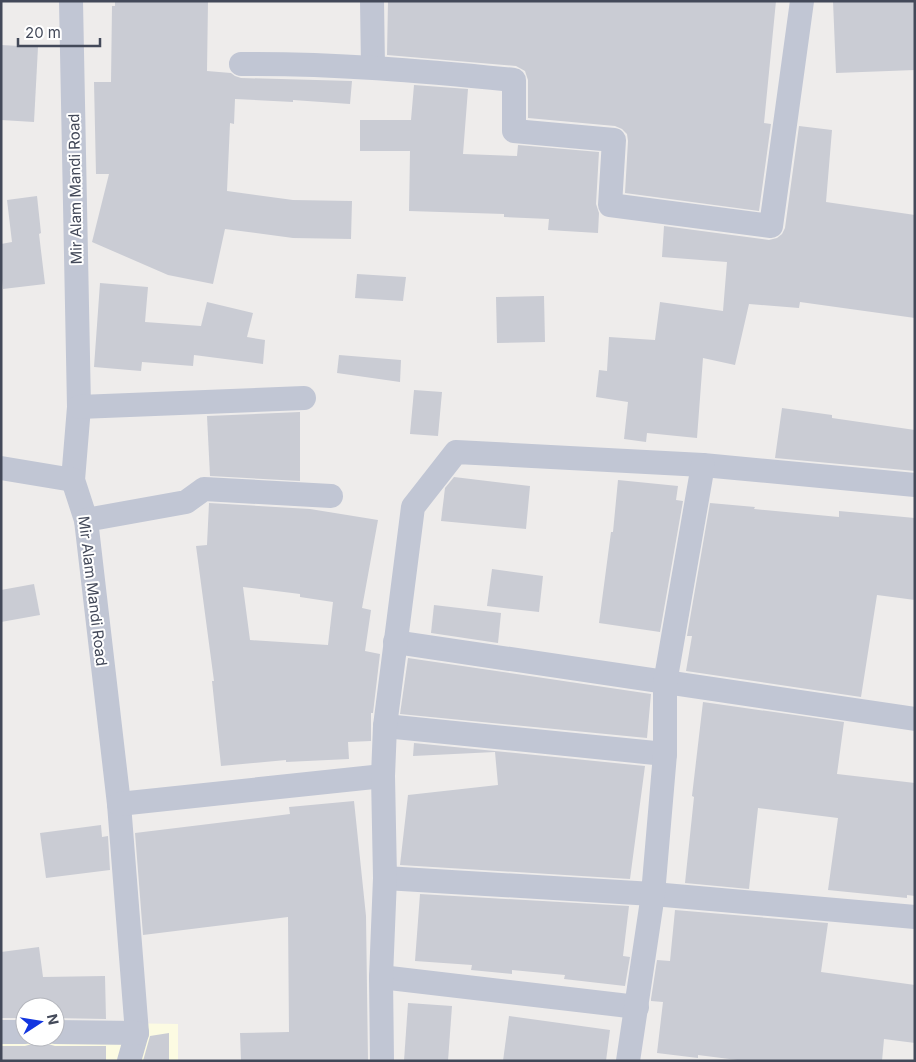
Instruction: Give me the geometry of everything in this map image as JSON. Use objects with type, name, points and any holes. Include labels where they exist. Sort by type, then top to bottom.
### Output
[{"type":"street","name":"Mir Alam Mandi Road","points":[[71,1],[79,407],[73,480],[86,520],[119,804],[137,1032],[129,1061]]},
{"type":"street","points":[[372,1],[373,67]]},
{"type":"street","points":[[240,64],[297,63],[373,67],[514,80],[514,131],[614,140],[610,205],[771,226],[802,1]]},
{"type":"street","points":[[79,407],[304,398]]},
{"type":"street","points":[[382,1061],[381,977],[385,878],[383,776],[385,726],[395,642],[413,507],[456,452],[703,465],[915,485]]},
{"type":"street","points":[[628,1061],[653,894],[665,754],[665,683],[703,465]]},
{"type":"street","points":[[1,468],[73,480]]},
{"type":"street","points":[[86,520],[186,502],[204,489],[331,496]]},
{"type":"street","points":[[395,642],[915,719]]},
{"type":"street","points":[[385,726],[665,754]]},
{"type":"street","points":[[119,804],[383,776]]},
{"type":"street","points":[[385,878],[653,894],[915,916]]},
{"type":"street","points":[[381,977],[636,1007]]},
{"type":"street","points":[[1,1032],[15,1032]]},
{"type":"street","points":[[65,1032],[137,1032]]},
{"type":"shaded area","points":[[1,1021],[15,1030],[15,1047],[65,1047],[65,1022],[178,1024],[178,1061],[1,1061]]},
{"type":"building","points":[[115,1],[208,1],[207,71],[231,73],[241,78],[352,81],[350,104],[293,100],[293,102],[235,99],[234,124],[230,123],[227,191],[293,200],[352,201],[351,239],[293,238],[225,229],[213,284],[168,275],[92,242],[109,174],[96,174],[94,82],[111,82],[112,6],[115,6]]},
{"type":"building","points":[[388,1],[776,1],[764,123],[771,124],[759,211],[625,193],[628,141],[627,134],[622,129],[615,126],[528,118],[528,80],[525,71],[516,66],[387,55]]},
{"type":"building","points":[[833,1],[915,1],[915,70],[836,73]]},
{"type":"building","points":[[1,45],[38,47],[34,122],[1,120]]},
{"type":"building","points":[[414,85],[468,89],[463,154],[517,156],[518,145],[599,152],[596,204],[599,213],[598,233],[548,230],[549,219],[504,217],[504,214],[409,211],[410,151],[360,151],[360,120],[411,120]]},
{"type":"building","points":[[799,126],[832,130],[826,202],[915,215],[915,318],[800,302],[799,308],[749,304],[735,365],[703,358],[697,438],[647,433],[646,442],[624,439],[628,402],[596,397],[599,370],[607,371],[609,337],[655,340],[660,302],[723,311],[727,262],[662,257],[664,226],[769,240],[777,238],[785,228]]},
{"type":"building","points":[[37,196],[45,284],[3,289],[1,244],[12,242],[7,200]]},
{"type":"building","points":[[357,274],[406,277],[403,301],[355,298]]},
{"type":"building","points":[[100,283],[148,287],[145,322],[201,326],[207,302],[253,313],[247,337],[265,340],[263,364],[194,355],[193,366],[142,362],[141,371],[94,367]]},
{"type":"building","points":[[544,296],[545,342],[497,343],[496,297]]},
{"type":"building","points":[[339,355],[401,360],[400,382],[337,373]]},
{"type":"building","points":[[414,390],[442,392],[438,436],[410,434]]},
{"type":"building","points":[[782,408],[832,415],[832,418],[915,430],[915,471],[775,458]]},
{"type":"building","points":[[300,412],[300,481],[210,476],[207,416]]},
{"type":"building","points":[[454,477],[530,486],[526,529],[441,521],[445,488]]},
{"type":"building","points":[[618,480],[678,486],[676,500],[683,501],[660,632],[599,623],[611,532],[613,532]]},
{"type":"building","points":[[209,503],[310,509],[378,520],[362,608],[371,610],[365,651],[380,654],[373,713],[371,713],[371,741],[348,742],[349,759],[286,762],[286,760],[221,766],[212,681],[214,681],[196,546],[207,545]],"holes":[[[243,587],[300,594],[300,597],[333,602],[328,645],[250,640]]]},
{"type":"building","points":[[710,503],[839,517],[839,511],[915,518],[915,600],[877,595],[861,697],[686,671],[692,636],[687,636]]},
{"type":"building","points":[[492,569],[543,576],[539,612],[487,606]]},
{"type":"building","points":[[34,584],[40,615],[1,622],[1,590]]},
{"type":"building","points":[[434,605],[501,613],[498,643],[431,633]]},
{"type":"building","points":[[408,658],[651,694],[647,738],[400,714]]},
{"type":"building","points":[[703,702],[844,722],[837,774],[915,783],[915,896],[907,895],[907,898],[828,890],[838,818],[758,808],[749,889],[685,883],[694,797],[692,796]]},
{"type":"building","points":[[414,743],[645,766],[630,879],[400,865],[408,795],[498,785],[495,752],[413,756]]},
{"type":"building","points":[[354,801],[366,916],[368,1061],[241,1061],[240,1033],[289,1032],[288,917],[143,935],[135,833],[290,814],[289,807]]},
{"type":"building","points":[[101,825],[102,837],[108,836],[110,870],[46,878],[40,833]]},
{"type":"building","points":[[420,894],[629,906],[623,956],[630,957],[625,986],[564,979],[565,975],[512,970],[512,974],[471,970],[472,965],[415,961]]},
{"type":"building","points":[[675,910],[828,923],[821,972],[915,985],[915,1043],[884,1039],[882,1061],[745,1061],[698,1055],[698,1058],[657,1053],[663,1002],[651,1001],[651,999],[657,960],[670,961]]},
{"type":"building","points":[[39,947],[43,977],[105,976],[106,1019],[65,1018],[65,997],[15,997],[15,1018],[1,1018],[1,952]]},
{"type":"building","points":[[408,1003],[452,1006],[448,1061],[404,1061]]},
{"type":"building","points":[[509,1016],[610,1030],[606,1061],[503,1061]]},
{"type":"building","points":[[169,1033],[169,1061],[143,1061],[150,1036]]},
{"type":"building","points":[[1,1046],[106,1046],[106,1061],[1,1061]]}]
